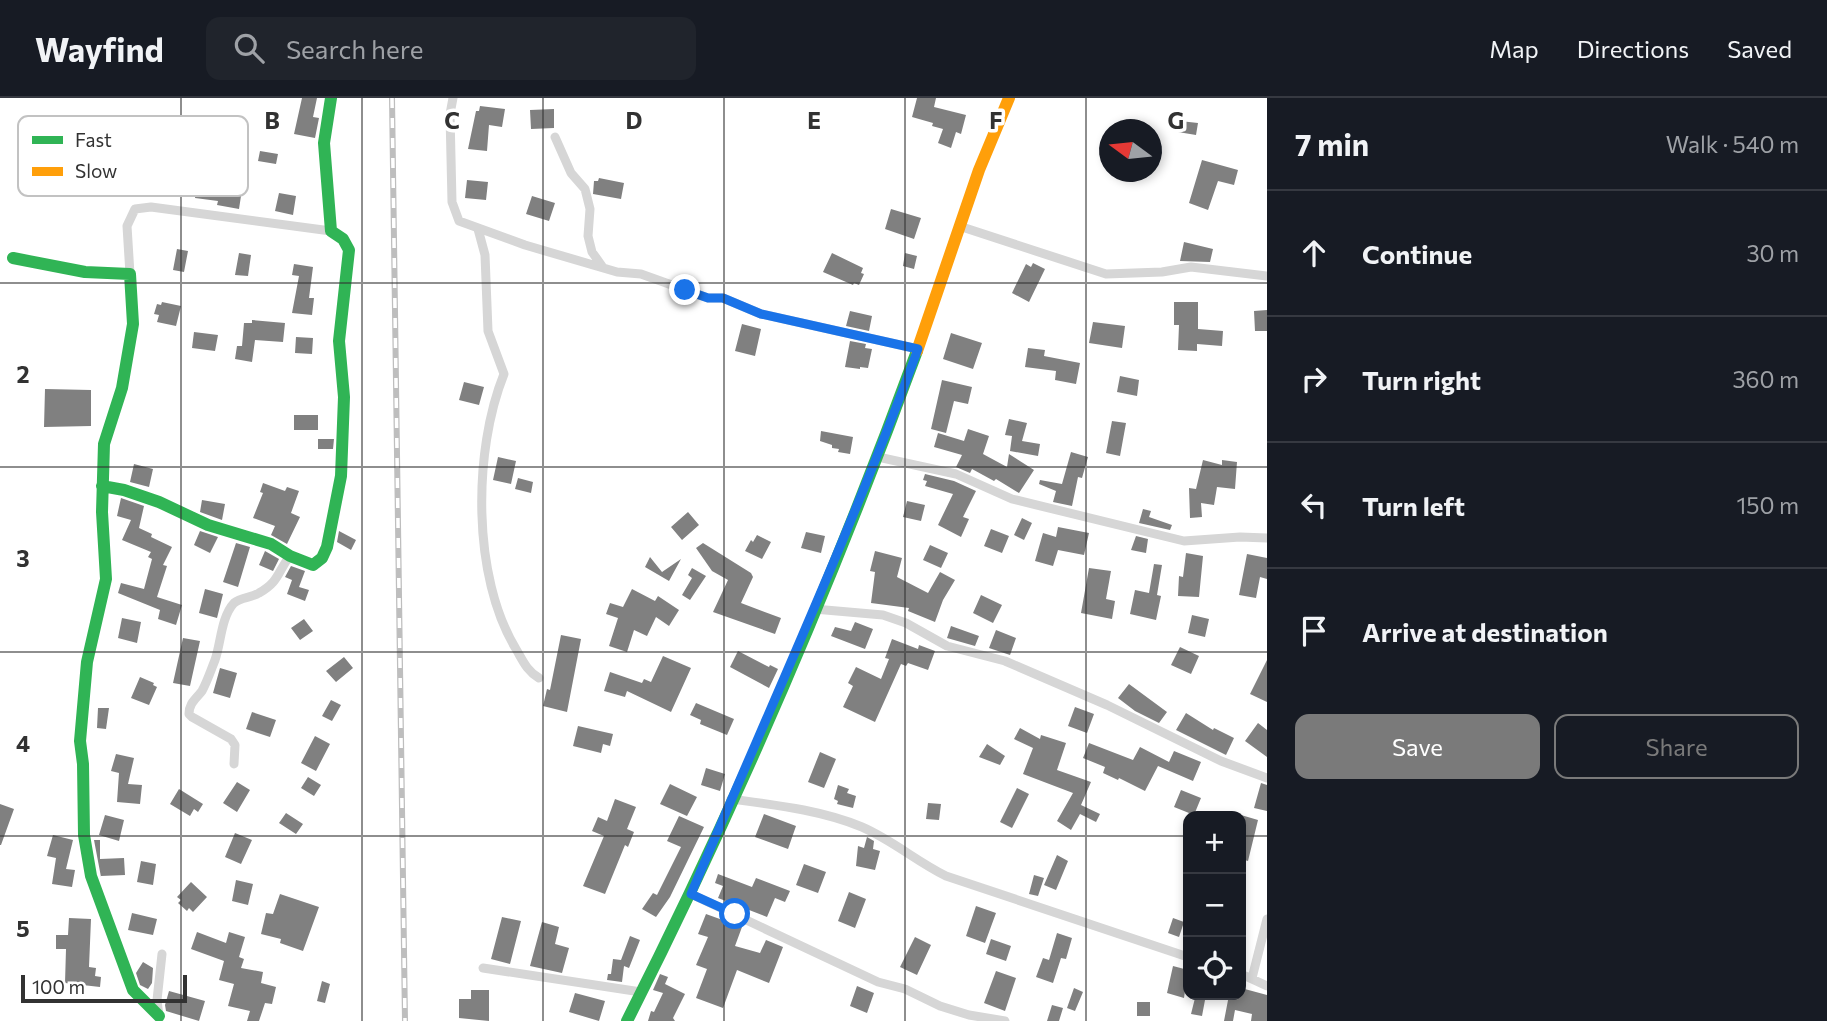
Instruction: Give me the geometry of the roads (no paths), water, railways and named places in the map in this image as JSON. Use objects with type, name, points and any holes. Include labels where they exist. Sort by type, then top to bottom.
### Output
[{"type":"street","points":[[331,98],[324,143],[331,230]]},
{"type":"street","points":[[453,98],[450,114],[452,202],[459,220],[478,229],[617,272],[641,274],[708,298],[723,298],[761,314],[918,349]]},
{"type":"street","points":[[628,1021],[691,894],[878,457],[938,294],[979,170],[1009,98]]},
{"type":"street","points":[[555,137],[571,173],[585,189],[590,209],[588,236],[592,252],[602,266]]},
{"type":"street","points":[[102,486],[159,502],[208,525],[271,544],[290,556],[313,565],[322,558],[327,547],[341,475],[344,397],[339,341],[349,250],[343,239],[331,230],[151,207],[135,209],[127,226],[133,324],[122,388],[104,444],[102,486],[106,579],[87,662],[80,741],[85,849],[91,876],[133,990],[158,1018]]},
{"type":"street","points":[[959,226],[1106,274],[1163,272],[1191,267],[1267,276]]},
{"type":"street","points":[[478,229],[485,255],[488,331],[504,374],[492,402],[488,434],[483,489],[483,545],[503,628],[529,672],[538,678]]},
{"type":"street","points":[[13,258],[85,272],[130,274]]},
{"type":"street","points":[[878,457],[956,474],[1012,499],[1184,541],[1267,538]]},
{"type":"street","points":[[233,764],[235,745],[231,739],[192,717],[189,708],[202,690],[234,603],[256,595],[268,587],[278,578],[290,556]]},
{"type":"street","points":[[814,609],[871,613],[906,623],[947,646],[1005,661],[1107,705],[1221,761],[1267,778]]},
{"type":"street","points":[[731,799],[837,818],[899,846],[922,864],[946,876],[1183,955]]},
{"type":"street","points":[[691,894],[878,982],[905,989],[940,1006],[968,1015],[1005,1021]]},
{"type":"street","points":[[1252,978],[1267,919]]},
{"type":"street","points":[[158,1018],[157,1000],[162,954]]},
{"type":"street","points":[[483,968],[641,992]]},
{"type":"street","points":[[1246,976],[1267,986]]},
{"type":"railway","points":[[392,98],[405,1021]]}]
